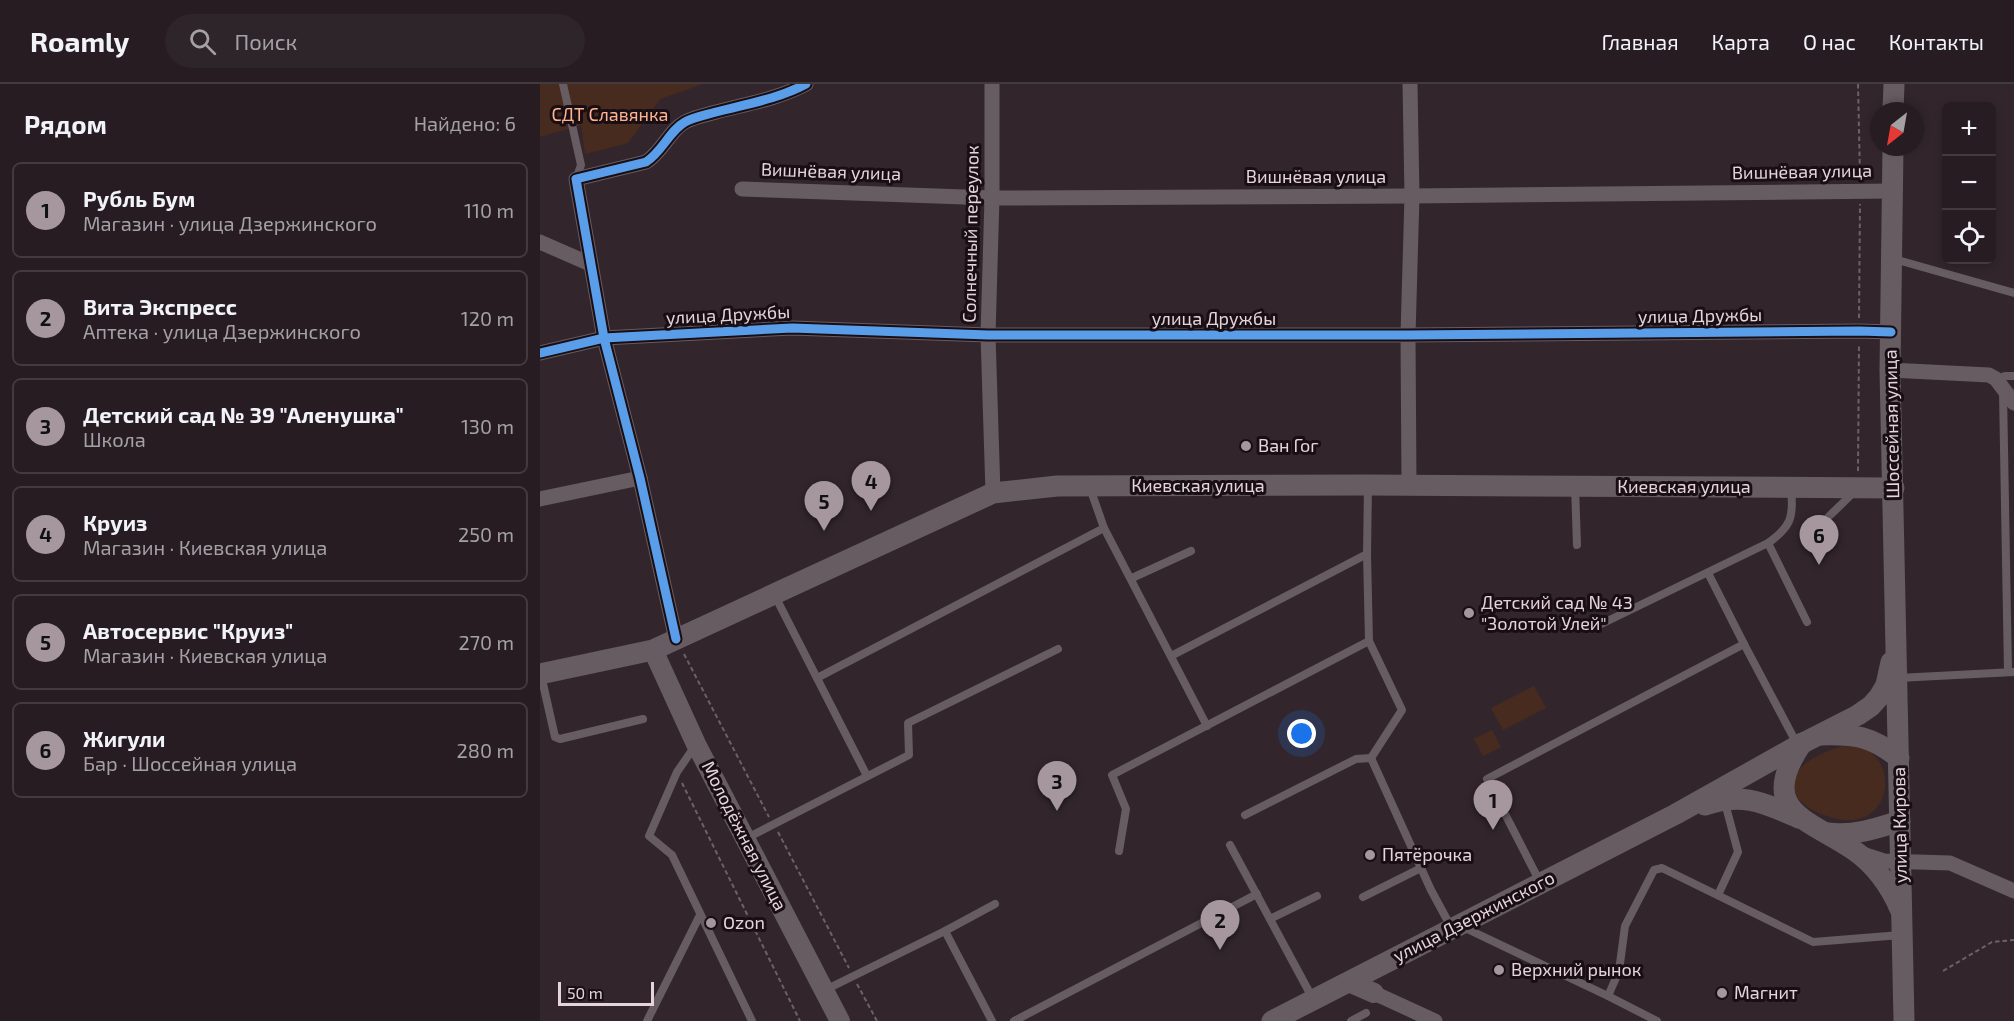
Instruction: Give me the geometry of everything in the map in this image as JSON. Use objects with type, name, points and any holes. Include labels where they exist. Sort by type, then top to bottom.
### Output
[{"type":"main road","points":[[1893,102],[1894,84]]},
{"type":"main road","name":"Шоссейная улица","points":[[1893,156],[1890,370],[1897,629]]},
{"type":"main road","name":"Киевская улица","points":[[540,674],[679,644],[774,595],[993,493],[1057,486],[1791,487],[1858,484],[1894,488]]},
{"type":"main road","points":[[1676,814],[1871,706],[1879,697],[1889,675],[1897,629]]},
{"type":"main road","name":"улица Кирова","points":[[1897,629],[1904,1021]]},
{"type":"main road","points":[[1899,758],[1874,741],[1860,736],[1806,741],[1791,759],[1784,784],[1784,794],[1788,804],[1804,820],[1868,861],[1892,890],[1902,912]]},
{"type":"main road","points":[[1676,814],[1724,799],[1753,801],[1804,820]]},
{"type":"main road","name":"улица Дзержинского","points":[[1272,1021],[1676,814]]},
{"type":"main road","points":[[1824,833],[1845,835],[1867,832],[1900,821]]},
{"type":"street","points":[[679,644],[604,338],[576,179],[646,162],[654,157],[683,123],[762,101],[806,84]]},
{"type":"street","name":"Солнечный переулок","points":[[992,84],[992,198],[988,335],[993,493]]},
{"type":"street","points":[[1409,486],[1408,335],[1412,196],[1410,84]]},
{"type":"street","name":"Вишнёвая улица","points":[[742,189],[992,198],[1892,191]]},
{"type":"street","points":[[540,242],[590,264]]},
{"type":"street","name":"улица Дружбы","points":[[540,353],[604,338],[792,327],[988,335],[1891,332]]},
{"type":"street","points":[[1890,370],[1989,375],[2000,384],[2014,403]]},
{"type":"street","points":[[540,499],[640,478]]},
{"type":"street","name":"Молодёжная улица","points":[[653,650],[696,744],[840,1021]]},
{"type":"street","points":[[1854,851],[1884,861],[1950,863],[2014,891]]},
{"type":"street","points":[[1349,982],[1435,1021]]},
{"type":"lane","points":[[563,84],[581,165],[576,179]]},
{"type":"lane","points":[[1892,258],[2014,292]]},
{"type":"lane","points":[[1898,678],[2011,672],[2010,511],[2000,384],[2005,376],[2014,376]]},
{"type":"lane","points":[[1818,527],[1858,484]]},
{"type":"lane","points":[[1368,485],[1369,641],[1402,710],[1371,758]]},
{"type":"lane","points":[[1089,486],[1104,528],[1207,726]]},
{"type":"lane","points":[[1575,486],[1577,545]]},
{"type":"lane","points":[[1591,629],[1708,573],[1780,535],[1790,523],[1791,487]]},
{"type":"lane","points":[[817,678],[1104,528]]},
{"type":"lane","points":[[1768,543],[1807,622]]},
{"type":"lane","points":[[1132,578],[1191,551]]},
{"type":"lane","points":[[1171,656],[1367,554]]},
{"type":"lane","points":[[1708,573],[1744,644],[1806,741]]},
{"type":"lane","points":[[774,595],[867,777]]},
{"type":"lane","points":[[1119,851],[1126,809],[1112,775],[1369,641]]},
{"type":"lane","points":[[1541,883],[1487,779],[1744,644]]},
{"type":"lane","points":[[745,839],[909,755],[908,723],[1058,649]]},
{"type":"lane","points":[[540,674],[555,737],[560,739],[643,719]]},
{"type":"lane","points":[[696,744],[677,772],[649,836],[672,855],[752,1021]]},
{"type":"lane","points":[[1245,815],[1356,759],[1371,758]]},
{"type":"lane","points":[[1371,758],[1421,868],[1455,927],[1608,996],[1657,1021]]},
{"type":"lane","points":[[1718,895],[1738,852],[1724,799]]},
{"type":"lane","points":[[1230,844],[1313,1000]]},
{"type":"lane","points":[[1363,897],[1421,868]]},
{"type":"lane","points":[[1608,996],[1619,971],[1625,926],[1654,870],[1662,868],[1813,942],[1903,934]]},
{"type":"lane","points":[[1014,1021],[1257,894]]},
{"type":"lane","points":[[1270,919],[1317,896]]},
{"type":"lane","points":[[825,990],[995,904]]},
{"type":"lane","points":[[647,1021],[700,915]]},
{"type":"lane","points":[[945,931],[992,1021]]},
{"type":"lane","points":[[1351,1021],[1366,1013]]},
{"type":"path","points":[[1858,84],[1860,191],[1858,484]]},
{"type":"path","points":[[679,644],[877,1021]]},
{"type":"path","points":[[677,772],[800,1021]]},
{"type":"path","points":[[1943,970],[1992,942],[2014,940]]},
{"type":"green space","name":"СДТ Славянка","points":[[540,84],[703,84],[660,99],[628,143],[585,154],[581,125],[540,137]]},
{"type":"green space","points":[[1534,686],[1546,708],[1503,730],[1491,708]]},
{"type":"green space","points":[[1492,730],[1501,747],[1483,756],[1474,739]]},
{"type":"green space","points":[[1842,746],[1860,747],[1873,755],[1882,766],[1885,780],[1884,794],[1877,807],[1866,816],[1851,820],[1830,817],[1814,811],[1800,801],[1793,792],[1796,776],[1802,767],[1818,756]]},
{"type":"cycle path","points":[[676,639],[640,478],[604,338],[576,179],[646,162],[657,153],[675,130],[689,120],[773,97],[806,84]]},
{"type":"cycle path","points":[[540,353],[604,338],[792,328],[988,335],[1891,332]]},
{"type":"place","name":"Ван Гог","points":[[1246,446]]},
{"type":"place","name":"Круиз","points":[[871,511]]},
{"type":"place","name":"Автосервис \"Круиз\"","points":[[824,531]]},
{"type":"place","name":"Жигули","points":[[1819,565]]},
{"type":"place","name":"Детский сад № 43 \"Золотой Улей\"","points":[[1469,613]]},
{"type":"place","name":"Детский сад № 39 \"Аленушка\"","points":[[1057,811]]},
{"type":"place","name":"Рубль Бум","points":[[1493,830]]},
{"type":"place","name":"Пятёрочка","points":[[1370,855]]},
{"type":"place","name":"Ozon","points":[[711,923]]},
{"type":"place","name":"Вита Экспресс","points":[[1220,950]]},
{"type":"place","name":"Верхний рынок","points":[[1499,970]]},
{"type":"place","name":"Магнит","points":[[1722,993]]}]
